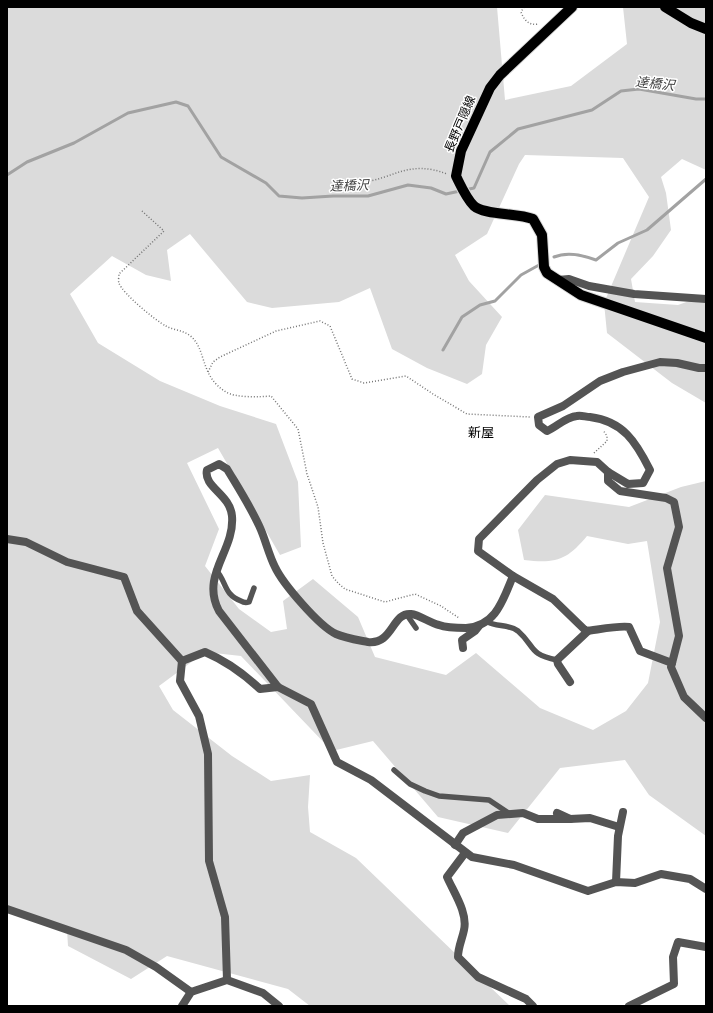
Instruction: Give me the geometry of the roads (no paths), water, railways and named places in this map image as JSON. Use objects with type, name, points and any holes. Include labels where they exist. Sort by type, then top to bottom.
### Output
[{"type":"main road","name":"長野戸隠線","points":[[558,280],[547,273],[544,266],[542,235],[532,219],[522,215],[482,211],[475,206],[456,176],[461,151],[490,88],[500,75],[572,7]]},
{"type":"main road","points":[[665,7],[691,23],[706,29]]},
{"type":"main road","points":[[558,280],[581,294],[706,338]]},
{"type":"street","points":[[558,280],[569,278],[589,286],[641,295],[706,299]]},
{"type":"street","points":[[588,631],[553,599],[512,576],[478,551],[479,539],[537,480],[557,464],[570,460],[596,462],[608,472],[628,484],[643,483],[650,470],[633,441],[621,428],[599,418],[577,416],[563,421],[546,431],[539,425],[538,417],[563,406],[600,381],[623,372],[660,362],[677,363],[706,368]]},
{"type":"street","points":[[512,576],[500,607],[488,622],[475,627],[457,628],[439,626],[410,614],[401,617],[387,636],[380,641],[370,642],[335,634],[314,616],[288,586],[275,568],[261,531],[250,508],[227,469],[219,464],[207,470],[207,480],[227,501],[232,517],[229,540],[216,570],[213,587],[216,606],[278,687],[311,704],[337,762],[371,780],[454,845],[472,857],[514,865],[588,891],[616,882],[635,883],[661,874],[690,879],[706,889]]},
{"type":"street","points":[[608,472],[608,481],[620,491],[666,498],[674,502],[679,527],[667,568],[679,636],[671,667],[684,697],[706,718]]},
{"type":"street","points":[[7,539],[26,542],[67,562],[124,577],[137,611],[182,661],[180,681],[199,716],[208,754],[209,861],[225,917],[227,980]]},
{"type":"street","points":[[570,682],[557,660],[588,631],[624,626],[628,627],[640,651],[672,663]]},
{"type":"street","points":[[462,648],[462,640],[475,632],[475,627]]},
{"type":"street","points":[[182,661],[205,652],[222,659],[247,676],[260,689],[278,687]]},
{"type":"street","points":[[616,882],[619,826],[623,812]]},
{"type":"street","points":[[454,845],[463,833],[496,815],[523,813],[544,819],[590,818],[619,826]]},
{"type":"street","points":[[557,813],[570,819]]},
{"type":"street","points":[[465,853],[447,877],[464,917],[464,929],[458,947],[458,957],[478,977],[526,999],[533,1006]]},
{"type":"street","points":[[7,909],[126,950],[156,967],[191,992]]},
{"type":"street","points":[[630,1006],[674,984],[673,957],[678,942],[706,947]]},
{"type":"street","points":[[182,1006],[191,992],[227,980],[263,993],[279,1006]]},
{"type":"lane","points":[[216,570],[228,592],[234,598],[245,603],[249,602],[254,588]]},
{"type":"lane","points":[[406,615],[416,628]]},
{"type":"lane","points":[[488,622],[517,631],[542,657],[557,660]]},
{"type":"lane","points":[[394,770],[410,784],[425,792],[439,796],[489,800],[511,814]]},
{"type":"waterway","name":"達橋沢","points":[[7,175],[27,162],[74,143],[128,113],[176,102],[188,106],[221,157],[266,183],[279,196],[302,198],[368,196],[408,185],[431,188],[446,194],[474,188],[490,152],[518,129],[592,110],[621,91],[639,89],[696,99],[706,99]]},
{"type":"waterway","points":[[554,257],[565,254],[575,254],[596,260],[618,243],[647,230],[706,179]]},
{"type":"waterway","points":[[443,350],[462,317],[480,305],[495,301],[521,275],[539,265]]},
{"type":"district","name":"新屋","points":[[481,432]]}]
